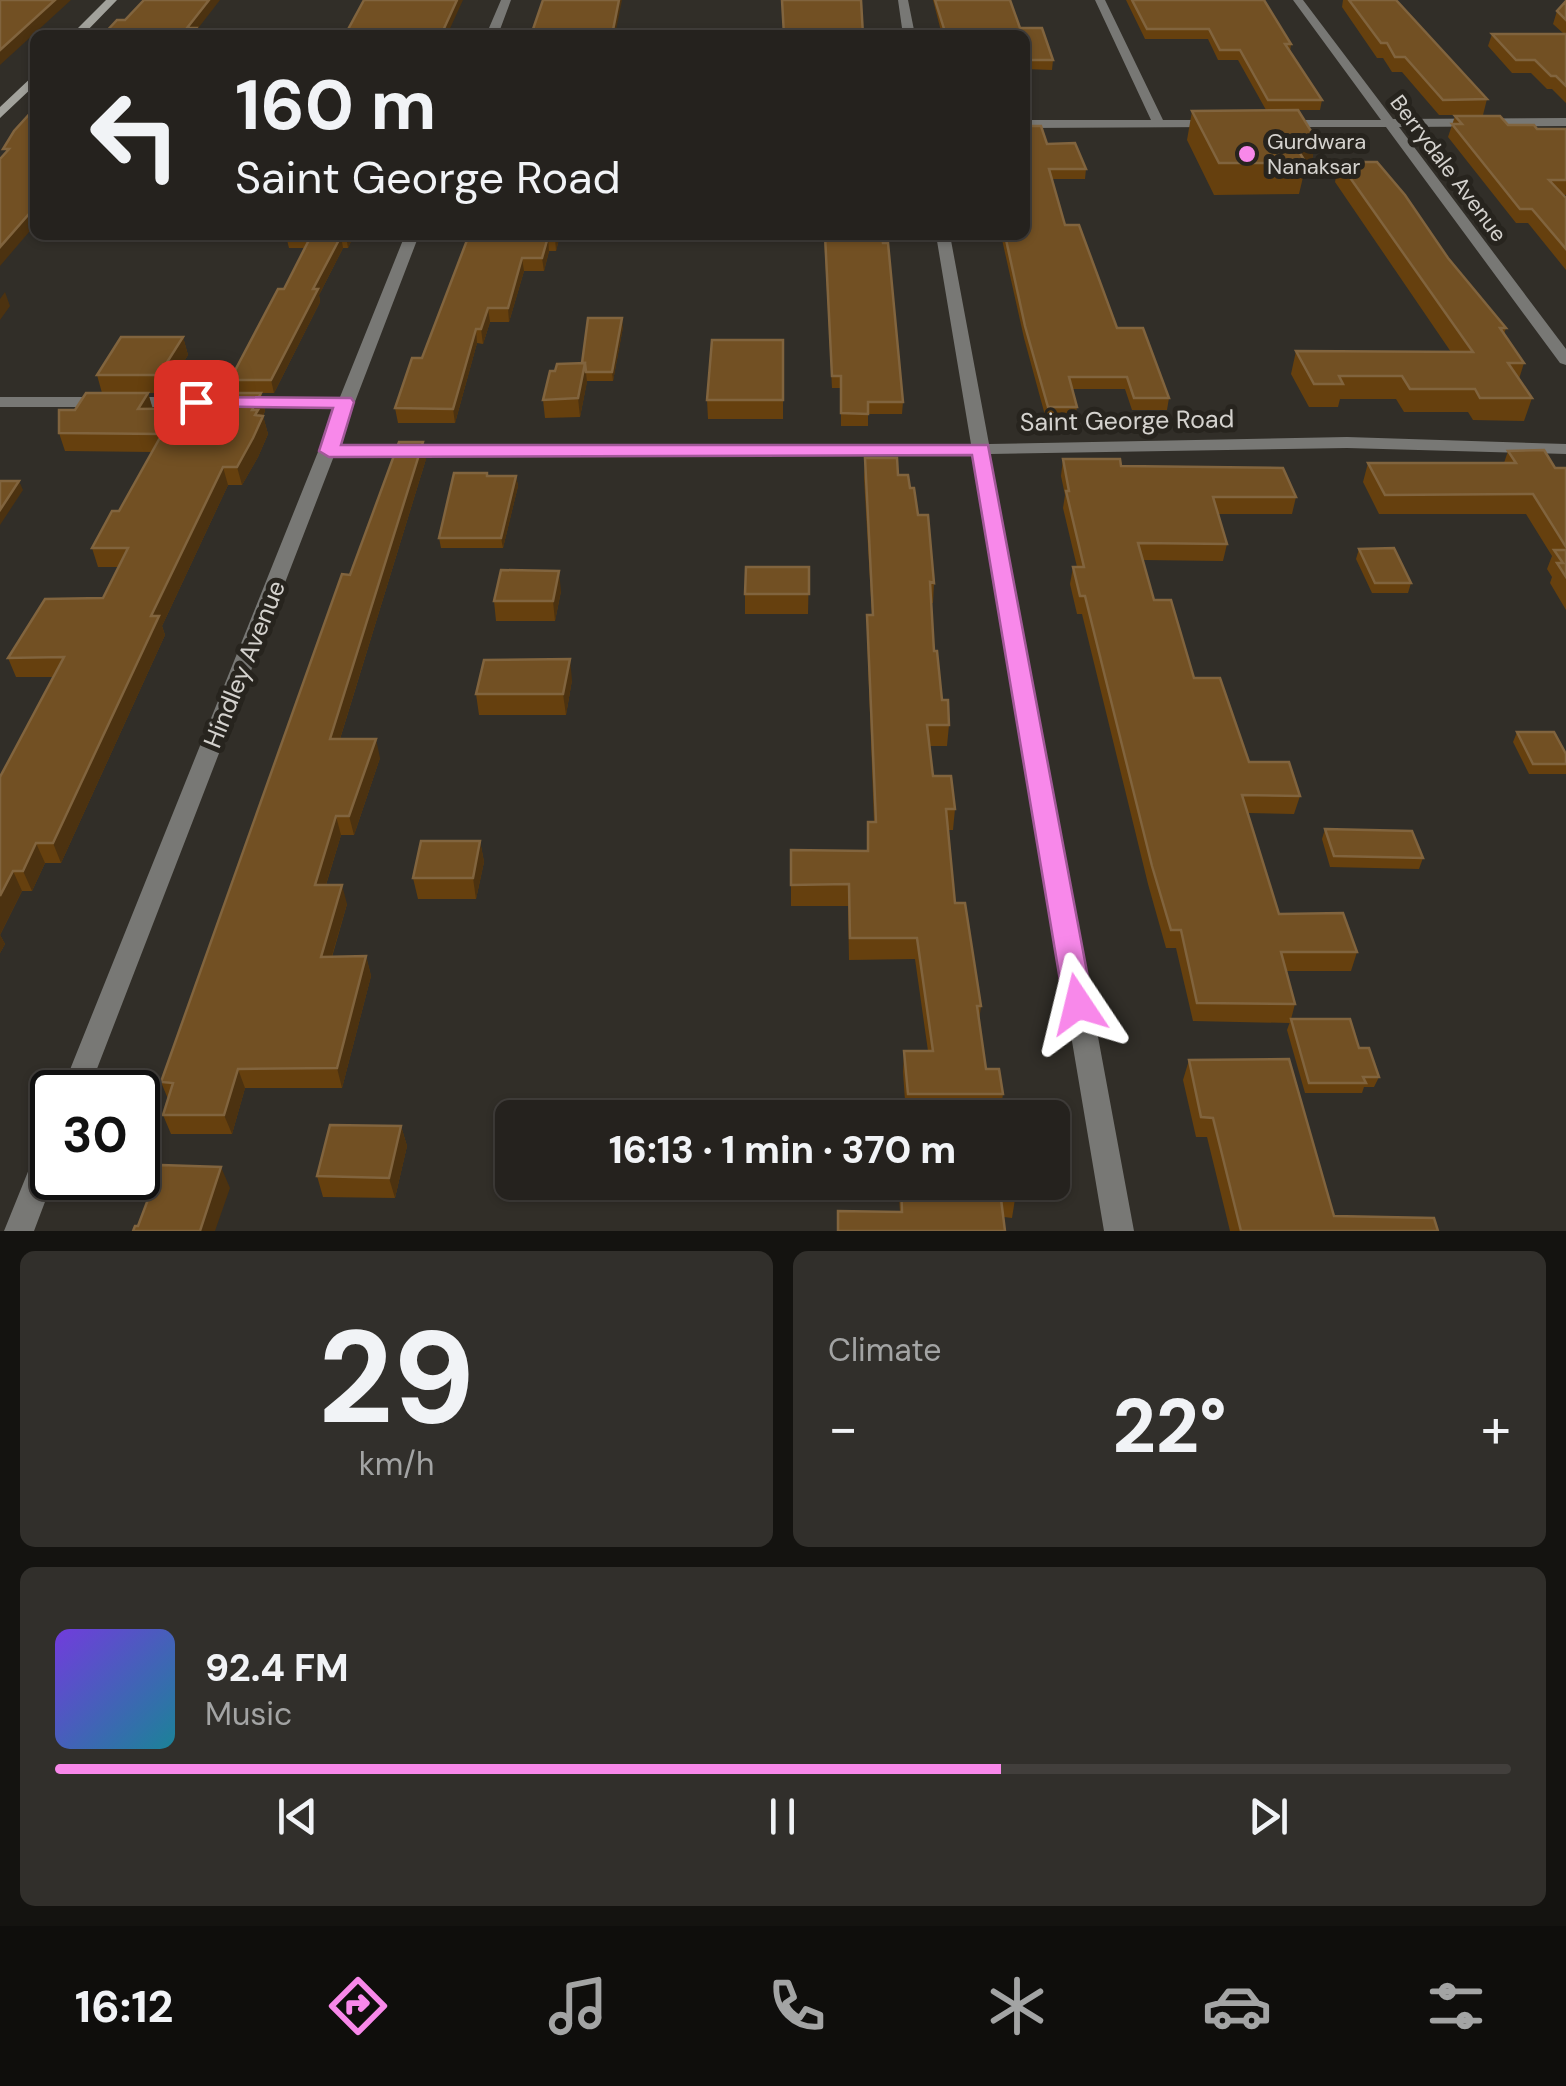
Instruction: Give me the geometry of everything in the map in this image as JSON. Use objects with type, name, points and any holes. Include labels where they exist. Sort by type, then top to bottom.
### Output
[{"type":"street","points":[[83,30],[112,0]]},
{"type":"street","points":[[494,30],[506,0]]},
{"type":"street","points":[[903,0],[907,30]]},
{"type":"street","points":[[1100,0],[1159,124]]},
{"type":"street","name":"Berrydale Avenue","points":[[1298,0],[1566,360]]},
{"type":"street","points":[[0,114],[30,83]]},
{"type":"street","points":[[1274,124],[1566,122]]},
{"type":"street","points":[[1030,124],[1236,124]]},
{"type":"street","name":"Hindley Avenue","points":[[83,1070],[410,240]]},
{"type":"street","points":[[944,240],[1119,1231]]},
{"type":"street","points":[[0,402],[344,402]]},
{"type":"street","name":"Saint George Road","points":[[329,451],[980,449],[1341,442],[1460,442],[1566,449]]},
{"type":"street","points":[[19,1231],[31,1200]]},
{"type":"building","points":[[0,0],[55,0],[0,50]]},
{"type":"building","points":[[144,0],[209,0],[187,28],[194,30],[108,30],[117,20],[125,20]]},
{"type":"building","points":[[364,0],[457,0],[443,30],[348,30]]},
{"type":"building","points":[[543,0],[619,0],[613,30],[533,30]]},
{"type":"building","points":[[782,0],[861,0],[863,30],[784,30]]},
{"type":"building","points":[[935,0],[1010,0],[1020,28],[1042,28],[1053,60],[1030,60],[1030,30],[944,30]]},
{"type":"building","points":[[1132,0],[1264,0],[1291,44],[1285,44],[1322,100],[1268,100],[1240,50],[1220,50],[1209,29],[1147,29]]},
{"type":"building","points":[[1349,0],[1396,0],[1487,99],[1443,100],[1405,57],[1395,57],[1387,43],[1381,43]]},
{"type":"building","points":[[1566,1],[1566,20],[1557,11]]},
{"type":"building","points":[[1492,34],[1566,34],[1566,86],[1535,60],[1516,60]]},
{"type":"building","points":[[1298,110],[1316,139],[1298,150],[1306,163],[1219,163],[1192,111]]},
{"type":"building","points":[[30,113],[30,213],[0,247],[0,159],[9,149],[3,149]]},
{"type":"building","points":[[1455,116],[1500,116],[1508,125],[1566,129],[1566,180],[1549,180],[1566,198],[1566,249],[1532,209],[1520,209],[1452,124],[1462,124]]},
{"type":"building","points":[[1030,126],[1041,126],[1047,144],[1075,143],[1086,169],[1049,169],[1065,225],[1079,225],[1117,328],[1143,328],[1169,398],[1134,398],[1127,377],[1069,377],[1077,407],[1048,407],[1006,240],[1030,240]]},
{"type":"building","points":[[1339,162],[1377,162],[1405,195],[1448,258],[1506,328],[1500,328],[1524,363],[1508,363],[1532,398],[1480,398],[1475,389],[1410,389],[1402,376],[1339,376],[1343,384],[1314,384],[1296,351],[1473,352]]},
{"type":"building","points":[[309,240],[339,240],[271,380],[230,380],[278,289],[284,289]]},
{"type":"building","points":[[467,240],[547,240],[542,258],[522,258],[508,308],[488,308],[481,329],[476,329],[453,409],[395,408],[412,358],[422,358]]},
{"type":"building","points":[[825,240],[883,240],[888,243],[903,402],[868,402],[868,414],[841,413],[841,376],[832,376]]},
{"type":"building","points":[[588,318],[622,318],[612,372],[586,372],[582,363]]},
{"type":"building","points":[[121,337],[183,337],[159,375],[97,375]]},
{"type":"building","points":[[712,340],[783,340],[783,400],[707,400]]},
{"type":"building","points":[[585,363],[578,398],[543,400],[550,371],[555,371],[557,364]]},
{"type":"building","points":[[86,393],[148,393],[138,409],[212,408],[220,393],[261,393],[252,410],[263,416],[237,467],[223,467],[151,616],[159,616],[53,843],[36,843],[23,871],[13,871],[0,896],[0,777],[64,657],[8,658],[45,599],[103,598],[128,548],[92,548],[112,511],[119,511],[162,434],[59,433],[59,410],[75,410]]},
{"type":"building","points":[[399,442],[423,442],[330,739],[376,739],[349,816],[336,816],[315,885],[342,885],[321,957],[366,956],[337,1068],[238,1069],[224,1115],[163,1115],[173,1083],[161,1082],[342,574],[350,575]]},
{"type":"building","points":[[1544,450],[1555,468],[1566,468],[1566,547],[1533,494],[1385,495],[1368,463],[1516,463],[1508,451]]},
{"type":"building","points":[[865,458],[897,458],[898,475],[908,475],[910,488],[914,488],[918,515],[928,515],[934,651],[942,700],[948,700],[949,725],[927,725],[933,776],[951,776],[955,809],[946,809],[955,903],[965,903],[986,1069],[999,1069],[1003,1094],[908,1094],[904,1051],[933,1051],[917,938],[850,938],[849,884],[791,885],[791,850],[868,851],[868,822],[876,822],[867,615],[873,615]]},
{"type":"building","points":[[1063,459],[1120,459],[1121,466],[1283,468],[1296,497],[1213,497],[1227,544],[1138,543],[1154,600],[1171,600],[1194,678],[1220,678],[1249,762],[1289,762],[1300,796],[1242,795],[1279,914],[1343,913],[1357,952],[1281,952],[1295,1004],[1197,1003],[1181,930],[1171,930],[1152,866],[1085,596],[1080,596],[1073,567],[1084,567],[1066,491]]},
{"type":"building","points":[[454,473],[516,476],[501,538],[439,538]]},
{"type":"building","points":[[0,481],[19,481],[0,510]]},
{"type":"building","points":[[1394,548],[1411,583],[1375,583],[1359,549]]},
{"type":"building","points":[[1554,550],[1566,550],[1566,577],[1557,563],[1563,563]]},
{"type":"building","points":[[746,567],[809,567],[809,594],[745,594]]},
{"type":"building","points":[[501,570],[559,571],[553,601],[494,601]]},
{"type":"building","points":[[570,659],[563,694],[476,694],[484,660]]},
{"type":"building","points":[[1517,732],[1554,732],[1566,754],[1566,764],[1533,764]]},
{"type":"building","points":[[1325,829],[1412,831],[1423,858],[1334,856]]},
{"type":"building","points":[[421,841],[480,841],[473,878],[413,878]]},
{"type":"building","points":[[1291,1019],[1350,1019],[1359,1048],[1369,1048],[1379,1077],[1363,1077],[1366,1083],[1309,1083]]},
{"type":"building","points":[[1289,1059],[1334,1216],[1434,1218],[1438,1231],[1241,1231],[1213,1118],[1201,1117],[1189,1060]]},
{"type":"building","points":[[330,1125],[401,1126],[389,1178],[317,1176]]},
{"type":"building","points":[[221,1167],[200,1231],[133,1231],[148,1200],[160,1200],[160,1168]]},
{"type":"building","points":[[902,1200],[1001,1200],[1005,1231],[838,1231],[838,1211],[902,1212]]},
{"type":"place","name":"Gurdwara Nanaksar","points":[[1247,154]]},
{"type":"route","points":[[196,402],[344,402],[329,451],[980,449],[1078,1004]]}]
